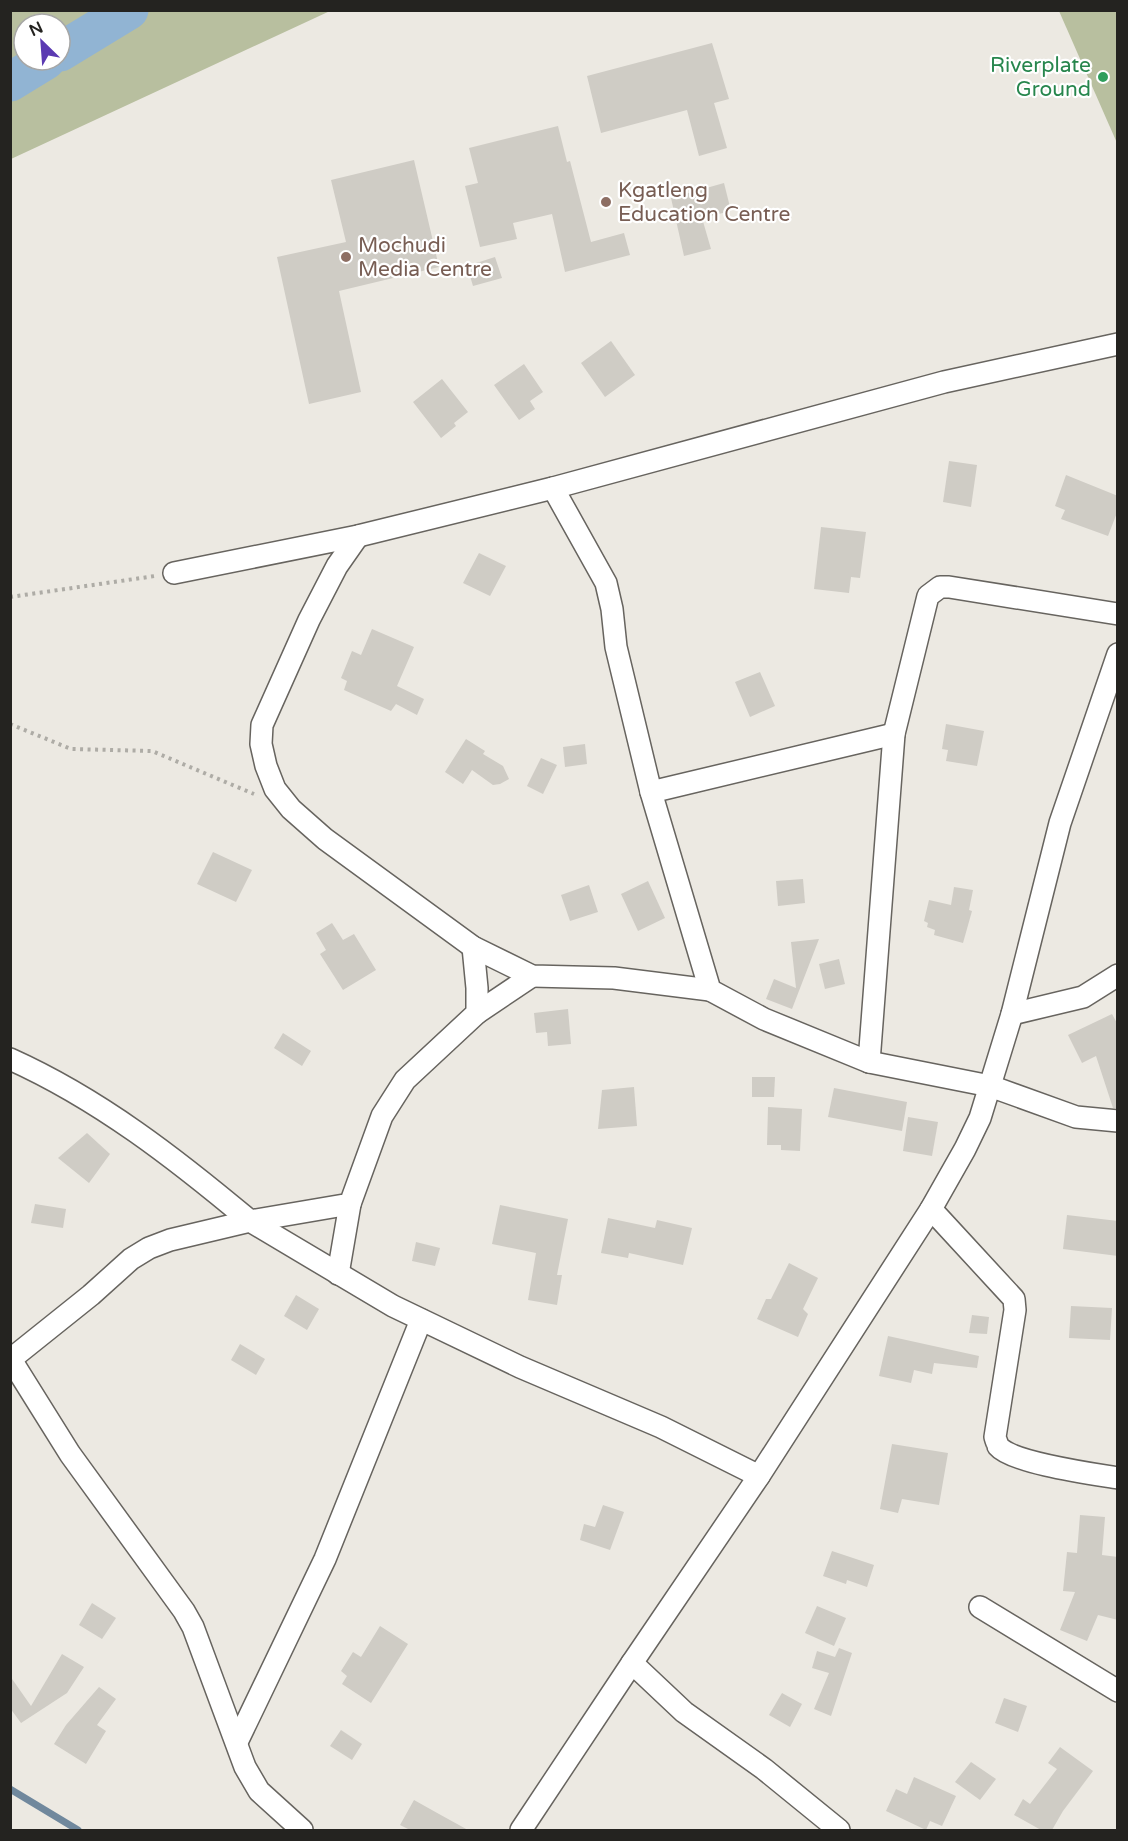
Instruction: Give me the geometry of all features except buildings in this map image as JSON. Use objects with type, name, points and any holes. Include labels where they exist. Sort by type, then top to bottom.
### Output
[{"type":"street","points":[[174,573],[358,536],[553,488],[944,382],[1118,344]]},
{"type":"street","points":[[553,488],[606,583],[612,609],[616,647],[651,792],[710,990]]},
{"type":"street","points":[[358,536],[337,566],[309,620],[262,725],[261,744],[275,789],[291,809],[325,839],[473,947],[532,976],[614,978],[710,990],[764,1019],[868,1062],[990,1086],[1076,1117],[1118,1136]]},
{"type":"street","points":[[868,1062],[894,734],[928,596],[933,591],[949,587],[1118,614]]},
{"type":"street","points":[[521,1830],[759,1476],[931,1209],[965,1149],[980,1118],[1012,1014],[1060,823],[1118,654]]},
{"type":"street","points":[[651,792],[894,734]]},
{"type":"street","points":[[473,947],[477,1013]]},
{"type":"street","points":[[1012,1014],[1083,997],[1118,975]]},
{"type":"street","points":[[338,1275],[350,1204],[368,1150],[382,1116],[405,1080],[477,1013],[532,976]]},
{"type":"street","points":[[10,1059],[42,1073],[151,1141],[250,1221],[338,1275],[422,1320],[520,1367],[661,1427],[759,1476]]},
{"type":"street","points":[[1076,1117],[1118,1121]]},
{"type":"street","points":[[302,1830],[259,1791],[245,1767],[193,1627],[184,1611],[70,1454],[11,1359],[132,1259],[149,1248],[170,1239],[250,1221],[350,1204]]},
{"type":"street","points":[[931,1209],[1014,1299],[1016,1310],[995,1437],[998,1446],[1034,1463],[1118,1478]]},
{"type":"street","points":[[237,1742],[325,1558],[422,1320]]},
{"type":"street","points":[[980,1607],[1118,1691]]},
{"type":"street","points":[[632,1663],[684,1712],[764,1769],[839,1830]]},
{"type":"path","points":[[10,597],[174,573]]},
{"type":"path","points":[[10,724],[71,750],[152,751],[291,809]]},
{"type":"green space","points":[[11,10],[330,11],[11,159]]},
{"type":"green space","name":"Riverplate Ground","points":[[1059,11],[1117,11],[1117,143]]},
{"type":"waterway","points":[[72,45],[129,10]]},
{"type":"waterway","points":[[10,82],[26,72]]},
{"type":"waterway","points":[[10,1789],[78,1830]]},
{"type":"place","name":"Riverplate Ground","points":[[1103,77]]},
{"type":"place","name":"Kgatleng Education Centre","points":[[606,202]]},
{"type":"place","name":"Mochudi Media Centre","points":[[346,257]]}]
